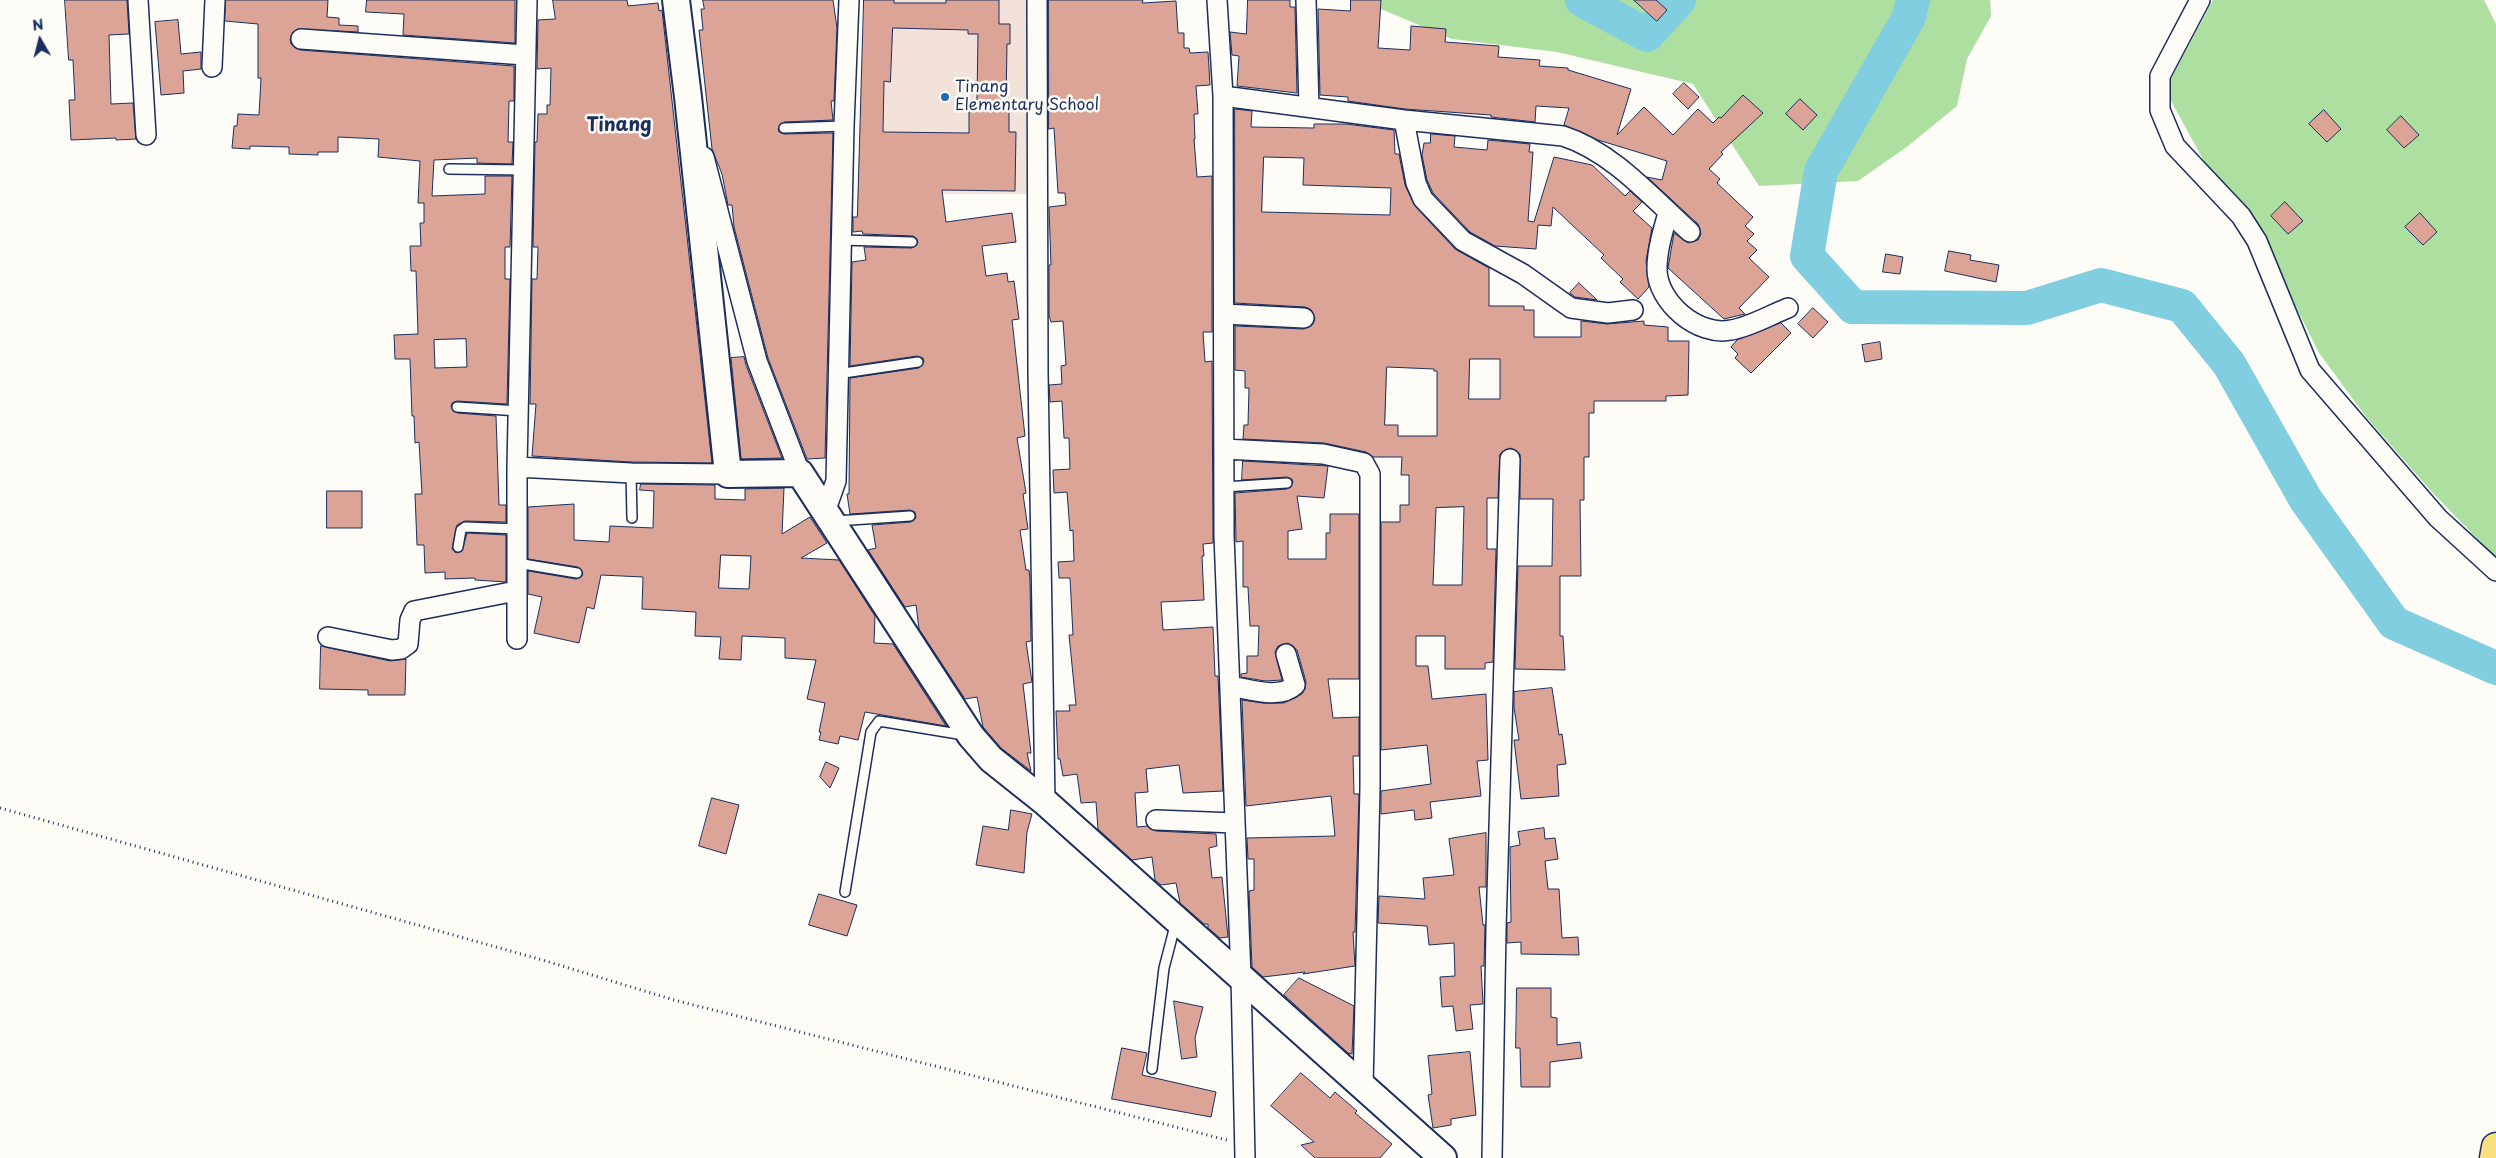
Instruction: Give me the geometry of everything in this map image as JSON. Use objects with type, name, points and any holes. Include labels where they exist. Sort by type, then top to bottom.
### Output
[{"type":"highway","points":[[2494,1158],[2496,1147]]},
{"type":"street","points":[[138,0],[146,135]]},
{"type":"street","points":[[212,67],[215,0]]},
{"type":"street","points":[[517,639],[517,467],[527,0]]},
{"type":"street","points":[[676,0],[728,474]]},
{"type":"street","points":[[828,517],[836,481],[837,374],[849,0]]},
{"type":"street","points":[[1037,0],[1038,372],[1045,802]]},
{"type":"street","points":[[1217,0],[1223,96],[1224,487],[1241,977],[1244,1151]]},
{"type":"street","points":[[1306,0],[1309,107]]},
{"type":"street","points":[[2200,0],[2160,76],[2160,110],[2175,146],[2241,216],[2257,241],[2310,370],[2438,518],[2496,571]]},
{"type":"street","points":[[301,39],[525,55]]},
{"type":"street","points":[[1223,96],[1404,120],[1563,136],[1583,142],[1618,167],[1690,232]]},
{"type":"street","points":[[688,97],[757,361],[800,473],[971,736],[990,759],[1045,802],[1443,1158]]},
{"type":"street","points":[[1404,120],[1416,184],[1423,199],[1463,241],[1523,274],[1571,308],[1608,313],[1633,310]]},
{"type":"street","points":[[1668,213],[1659,244],[1657,270],[1665,294],[1680,314],[1707,330],[1730,330],[1788,308]]},
{"type":"street","points":[[1224,314],[1304,318]]},
{"type":"street","points":[[1224,449],[1323,454],[1364,463],[1370,474],[1370,788],[1363,1086]]},
{"type":"street","points":[[1492,1158],[1496,929],[1510,459]]},
{"type":"street","points":[[517,467],[631,473],[800,473]]},
{"type":"street","points":[[328,637],[392,650],[401,649],[408,644],[410,620],[414,611],[516,591]]},
{"type":"street","points":[[1230,686],[1282,693],[1290,690],[1296,685],[1286,654]]},
{"type":"street","points":[[1156,820],[1235,823]]},
{"type":"lane","points":[[784,128],[844,126]]},
{"type":"lane","points":[[449,169],[524,170]]},
{"type":"lane","points":[[841,240],[912,242]]},
{"type":"lane","points":[[837,374],[918,362]]},
{"type":"lane","points":[[456,408],[519,411]]},
{"type":"lane","points":[[631,473],[632,518]]},
{"type":"lane","points":[[1224,487],[1287,483]]},
{"type":"lane","points":[[828,517],[910,516]]},
{"type":"lane","points":[[458,547],[461,530],[465,527],[517,529]]},
{"type":"lane","points":[[517,563],[577,573]]},
{"type":"lane","points":[[845,892],[871,732],[874,725],[879,721],[971,736]]},
{"type":"lane","points":[[1152,1069],[1164,968],[1176,920]]},
{"type":"path","points":[[0,808],[527,955],[674,1000],[1244,1151]]},
{"type":"shaded area","name":"Tinang Elementary School","points":[[866,0],[1026,0],[1027,194],[861,194]]},
{"type":"green space","points":[[1381,0],[1990,0],[1991,16],[1967,59],[1957,106],[1908,146],[1858,181],[1759,186],[1693,84],[1557,52],[1452,39],[1374,6]]},
{"type":"green space","points":[[2213,0],[2484,0],[2496,24],[2496,558],[2431,491],[2367,418],[2319,353],[2284,283],[2266,234],[2210,172],[2165,90]]},
{"type":"building","points":[[65,0],[127,0],[129,34],[109,35],[111,104],[133,103],[136,139],[71,140],[69,100],[75,100],[73,60],[69,60]]},
{"type":"building","points":[[226,0],[328,0],[327,17],[339,18],[339,25],[358,26],[358,32],[297,29],[290,39],[291,44],[300,50],[514,66],[514,101],[509,101],[508,142],[513,142],[512,164],[477,163],[477,158],[434,160],[432,196],[485,194],[485,176],[512,176],[510,247],[505,247],[505,279],[510,279],[507,404],[457,401],[452,403],[451,407],[457,413],[496,416],[499,505],[506,505],[506,522],[465,521],[457,525],[452,549],[456,553],[462,551],[467,533],[506,535],[506,582],[475,580],[475,578],[445,579],[445,572],[425,573],[424,545],[417,545],[415,494],[422,494],[419,442],[415,443],[414,416],[412,416],[410,359],[395,359],[394,335],[418,334],[416,271],[411,271],[410,246],[421,246],[420,223],[424,223],[424,203],[418,203],[420,161],[378,157],[379,139],[338,137],[338,152],[318,152],[318,155],[289,154],[289,147],[250,146],[250,149],[232,148],[234,126],[237,126],[238,114],[259,115],[261,78],[258,78],[258,24],[225,21]],"holes":[[[466,339],[467,367],[435,368],[434,340]]]},
{"type":"building","points":[[367,0],[515,0],[515,43],[403,35],[404,14],[366,12]]},
{"type":"building","points":[[553,0],[627,0],[628,6],[658,3],[659,11],[662,10],[712,463],[631,462],[532,456],[536,404],[530,404],[532,279],[537,279],[538,247],[533,247],[535,142],[537,142],[538,114],[547,114],[547,105],[550,105],[551,68],[537,69],[538,20],[555,19]]},
{"type":"building","points":[[703,0],[833,0],[837,28],[834,101],[831,101],[833,120],[784,122],[778,128],[779,132],[784,134],[833,133],[825,458],[807,459],[768,358],[734,227],[732,205],[728,205],[722,174],[712,149],[699,30],[703,30],[701,9],[704,9]]},
{"type":"building","points":[[864,0],[894,0],[894,3],[946,3],[946,0],[999,0],[999,24],[1010,24],[1010,44],[1007,44],[1006,100],[1009,100],[1009,132],[1016,132],[1015,191],[942,190],[946,222],[1012,213],[1016,242],[982,246],[986,276],[1007,273],[1008,282],[1014,281],[1019,319],[1012,320],[1025,436],[1017,438],[1026,493],[1023,494],[1028,529],[1020,530],[1026,570],[1029,570],[1030,580],[1031,641],[1026,642],[1032,682],[1023,684],[1031,753],[1027,753],[1031,771],[1001,748],[983,727],[977,697],[965,699],[919,629],[916,605],[905,607],[868,550],[876,548],[872,525],[911,522],[916,518],[915,512],[910,510],[850,514],[847,494],[849,494],[850,378],[919,368],[924,362],[923,358],[917,356],[850,366],[852,262],[866,260],[864,247],[912,248],[918,243],[917,239],[913,236],[863,234],[862,231],[853,232],[853,217],[857,217]],"holes":[[[893,28],[968,30],[968,34],[978,34],[977,100],[969,100],[969,133],[883,132],[884,81],[890,82]]]},
{"type":"building","points":[[1049,0],[1143,0],[1142,3],[1176,1],[1178,33],[1184,33],[1184,48],[1189,48],[1190,53],[1208,52],[1210,85],[1196,86],[1198,114],[1194,114],[1194,139],[1197,177],[1212,176],[1212,332],[1203,332],[1205,362],[1212,361],[1213,543],[1203,544],[1204,600],[1161,602],[1163,630],[1213,627],[1215,676],[1218,676],[1223,791],[1183,793],[1179,765],[1146,769],[1148,792],[1135,793],[1137,827],[1147,826],[1156,831],[1216,834],[1217,846],[1209,848],[1212,878],[1222,877],[1228,937],[1220,938],[1208,928],[1208,924],[1204,924],[1180,903],[1176,883],[1161,885],[1155,880],[1152,857],[1132,860],[1098,829],[1096,802],[1081,803],[1077,774],[1063,776],[1060,759],[1058,759],[1056,711],[1070,711],[1069,705],[1076,705],[1069,635],[1073,635],[1070,578],[1059,578],[1058,562],[1074,561],[1073,530],[1070,531],[1067,492],[1054,493],[1053,470],[1070,469],[1069,438],[1064,438],[1062,401],[1050,402],[1049,385],[1062,384],[1061,366],[1066,365],[1063,321],[1051,322],[1049,315],[1049,265],[1051,265],[1049,207],[1066,205],[1065,193],[1058,193],[1054,128],[1049,129]]},
{"type":"building","points":[[1248,0],[1290,0],[1290,7],[1295,7],[1297,93],[1237,86],[1239,56],[1232,55],[1230,32],[1246,34]]},
{"type":"building","points":[[1351,0],[1381,0],[1378,48],[1410,50],[1411,26],[1446,29],[1445,42],[1499,46],[1498,57],[1540,60],[1539,66],[1568,68],[1568,70],[1631,89],[1617,135],[1644,107],[1673,135],[1698,109],[1713,123],[1719,117],[1721,118],[1743,95],[1763,113],[1721,152],[1723,154],[1709,169],[1720,179],[1717,183],[1753,217],[1745,226],[1754,234],[1747,241],[1757,250],[1749,258],[1769,277],[1739,308],[1745,314],[1724,319],[1668,268],[1674,233],[1688,243],[1698,240],[1701,234],[1698,224],[1647,177],[1662,180],[1667,161],[1598,140],[1564,125],[1569,108],[1536,106],[1535,122],[1491,117],[1491,115],[1405,109],[1348,101],[1348,97],[1320,95],[1318,9],[1350,11]]},
{"type":"building","points":[[1634,0],[1656,0],[1667,10],[1657,21]]},
{"type":"building","points":[[178,20],[181,54],[201,52],[201,69],[183,71],[184,93],[161,95],[155,22]]},
{"type":"building","points":[[1684,83],[1699,97],[1688,109],[1673,94]]},
{"type":"building","points":[[1800,99],[1817,115],[1803,130],[1786,114]]},
{"type":"building","points":[[1235,109],[1252,111],[1251,127],[1314,128],[1314,124],[1346,124],[1394,130],[1395,154],[1399,154],[1405,185],[1415,206],[1455,249],[1489,268],[1489,306],[1524,306],[1524,310],[1534,310],[1534,337],[1581,337],[1581,321],[1607,324],[1644,321],[1644,325],[1668,327],[1668,341],[1689,341],[1688,395],[1666,396],[1666,401],[1594,401],[1594,413],[1589,413],[1589,457],[1584,457],[1584,500],[1580,500],[1581,576],[1560,576],[1560,636],[1563,636],[1565,670],[1515,669],[1518,566],[1552,566],[1553,499],[1520,499],[1520,454],[1510,448],[1500,454],[1498,498],[1487,498],[1487,549],[1496,549],[1493,662],[1485,663],[1485,669],[1445,669],[1445,636],[1416,636],[1416,666],[1428,666],[1432,699],[1486,694],[1488,760],[1477,761],[1481,796],[1430,802],[1432,818],[1415,820],[1414,810],[1381,814],[1381,791],[1431,784],[1427,745],[1381,750],[1381,522],[1400,522],[1400,505],[1409,505],[1409,475],[1401,475],[1402,457],[1373,457],[1366,452],[1324,443],[1243,439],[1244,425],[1248,425],[1249,388],[1245,388],[1245,371],[1235,370],[1235,326],[1304,329],[1313,324],[1315,318],[1310,309],[1305,307],[1235,303]],"holes":[[[1264,157],[1304,158],[1303,185],[1391,188],[1390,215],[1262,212]],[[1470,359],[1500,359],[1500,399],[1469,399]],[[1387,367],[1434,369],[1434,371],[1437,371],[1437,436],[1398,436],[1398,425],[1385,425]],[[1464,507],[1462,585],[1433,585],[1436,508]]]},
{"type":"building","points":[[2324,110],[2341,129],[2327,142],[2309,124]]},
{"type":"building","points":[[2401,116],[2419,135],[2404,148],[2387,130]]},
{"type":"building","points":[[1431,134],[1455,136],[1454,147],[1487,150],[1488,140],[1530,144],[1529,152],[1533,152],[1528,221],[1534,222],[1554,157],[1592,165],[1625,196],[1630,191],[1642,202],[1633,211],[1652,228],[1646,261],[1649,287],[1638,299],[1620,282],[1623,279],[1601,258],[1604,255],[1553,207],[1551,226],[1538,225],[1536,249],[1495,246],[1470,232],[1433,193],[1427,180],[1422,155],[1424,143],[1430,143]]},
{"type":"building","points":[[2285,202],[2303,221],[2288,234],[2271,216]]},
{"type":"building","points":[[2420,213],[2437,232],[2423,245],[2405,227]]},
{"type":"building","points":[[1949,251],[1971,255],[1970,260],[1999,265],[1996,282],[1945,271]]},
{"type":"building","points":[[1886,254],[1903,257],[1900,274],[1883,272]]},
{"type":"building","points":[[1579,283],[1597,300],[1575,297],[1570,293]]},
{"type":"building","points":[[1813,308],[1828,322],[1813,338],[1798,324]]},
{"type":"building","points":[[1781,323],[1791,333],[1751,373],[1735,358],[1738,354],[1731,347],[1737,340]]},
{"type":"building","points":[[1880,342],[1882,359],[1865,362],[1862,345]]},
{"type":"building","points":[[744,357],[782,458],[741,459],[731,358]]},
{"type":"building","points":[[1243,461],[1328,466],[1324,498],[1297,496],[1302,529],[1288,531],[1288,559],[1326,559],[1326,533],[1330,533],[1330,514],[1359,514],[1359,679],[1328,679],[1333,718],[1359,717],[1359,756],[1353,756],[1354,794],[1359,794],[1355,932],[1353,932],[1355,966],[1303,974],[1305,972],[1263,977],[1252,967],[1249,891],[1254,890],[1254,859],[1248,859],[1247,838],[1335,836],[1331,796],[1246,806],[1242,700],[1284,703],[1302,694],[1306,682],[1297,650],[1288,643],[1278,646],[1275,652],[1282,680],[1265,681],[1241,677],[1241,674],[1247,673],[1247,656],[1258,656],[1259,626],[1250,626],[1248,587],[1243,587],[1243,541],[1236,542],[1235,493],[1287,489],[1293,483],[1292,479],[1287,477],[1242,480]]},
{"type":"building","points":[[641,484],[715,485],[715,499],[745,500],[745,489],[784,488],[782,534],[810,517],[827,543],[801,558],[839,560],[875,616],[874,643],[893,644],[946,726],[865,712],[858,740],[840,736],[838,744],[819,740],[825,703],[807,699],[816,660],[785,658],[785,638],[742,636],[741,660],[719,659],[721,637],[695,636],[696,612],[642,609],[643,577],[601,575],[594,609],[587,607],[579,643],[534,633],[542,597],[528,594],[528,571],[576,579],[583,574],[578,567],[528,559],[528,507],[574,504],[574,540],[609,542],[610,526],[653,528],[654,491],[640,490]],"holes":[[[721,555],[751,556],[749,589],[719,588]]]},
{"type":"building","points":[[327,491],[362,491],[362,528],[327,528]]},
{"type":"building","points":[[321,646],[390,661],[406,659],[405,695],[368,695],[368,690],[320,689]]},
{"type":"building","points":[[1552,688],[1559,735],[1562,734],[1566,764],[1557,765],[1559,796],[1521,799],[1514,740],[1519,740],[1514,707],[1514,692]]},
{"type":"building","points":[[826,762],[839,768],[830,788],[820,777]]},
{"type":"building","points":[[712,798],[739,805],[726,854],[699,846]]},
{"type":"building","points":[[1011,810],[1032,814],[1027,832],[1024,873],[976,865],[983,826],[1008,830]]},
{"type":"building","points":[[1544,828],[1545,839],[1555,838],[1558,859],[1545,861],[1548,889],[1559,889],[1562,938],[1578,937],[1579,955],[1521,954],[1521,942],[1507,943],[1507,923],[1511,922],[1510,847],[1520,845],[1518,832]]},
{"type":"building","points":[[1486,833],[1486,887],[1479,887],[1483,925],[1485,925],[1484,966],[1481,966],[1483,1004],[1470,1005],[1473,1029],[1456,1031],[1453,1006],[1442,1007],[1440,977],[1455,976],[1454,943],[1429,945],[1427,926],[1378,923],[1379,896],[1425,899],[1423,878],[1454,875],[1449,839]]},
{"type":"building","points":[[819,894],[857,905],[847,936],[809,925]]},
{"type":"building","points":[[1299,978],[1354,1006],[1352,1054],[1348,1053],[1284,995]]},
{"type":"building","points":[[1517,988],[1551,988],[1551,1017],[1557,1018],[1557,1045],[1580,1042],[1582,1058],[1550,1062],[1550,1087],[1521,1087],[1520,1048],[1516,1048]]},
{"type":"building","points":[[1174,1001],[1203,1007],[1195,1038],[1197,1057],[1182,1059]]},
{"type":"building","points":[[1122,1048],[1147,1053],[1142,1075],[1216,1092],[1211,1117],[1112,1099]]},
{"type":"building","points":[[1470,1052],[1476,1115],[1451,1119],[1451,1125],[1433,1128],[1428,1095],[1432,1094],[1428,1056]]},
{"type":"building","points":[[1301,1073],[1330,1098],[1335,1092],[1357,1111],[1355,1113],[1392,1144],[1380,1158],[1315,1158],[1301,1145],[1314,1142],[1271,1106]]},
{"type":"waterway","points":[[1582,0],[1647,35],[1679,0]]},
{"type":"waterway","points":[[1913,0],[1909,17],[1821,171],[1807,256],[1853,307],[2027,308],[2101,285],[2182,306],[2229,364],[2306,500],[2394,623],[2496,668]]},
{"type":"place","name":"Tinang Elementary School","points":[[945,97]]},
{"type":"district","name":"Tinang","points":[[619,126]]}]
